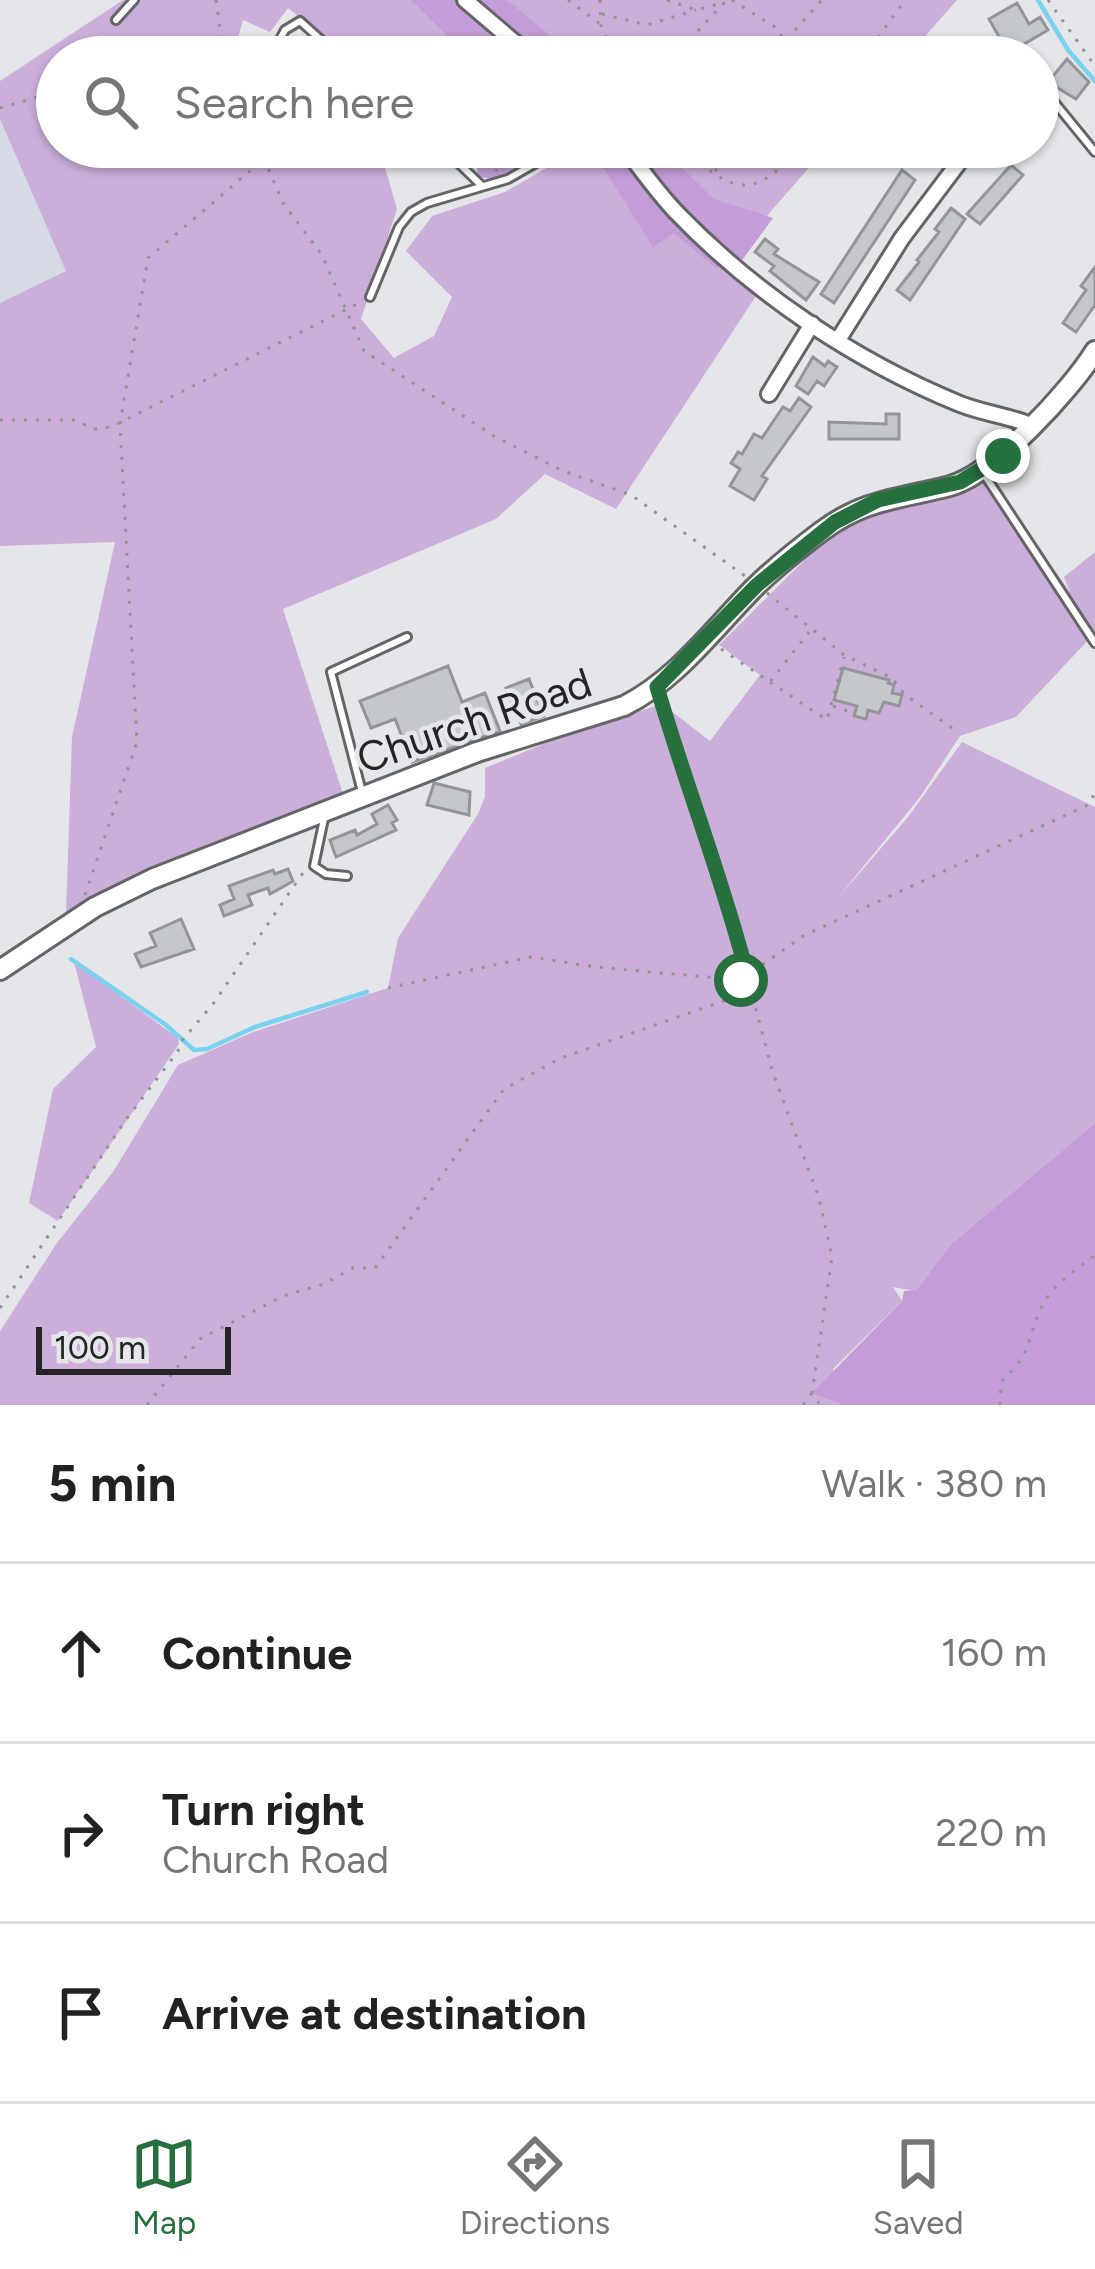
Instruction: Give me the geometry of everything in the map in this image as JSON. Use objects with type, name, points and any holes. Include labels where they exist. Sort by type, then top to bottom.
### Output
[{"type":"street","points":[[465,0],[507,36]]},
{"type":"street","points":[[641,168],[674,210],[736,269],[812,324],[881,367],[964,405],[1031,424]]},
{"type":"street","points":[[838,340],[902,238],[955,168]]},
{"type":"street","points":[[769,394],[812,324]]},
{"type":"street","name":"Church Road","points":[[0,970],[94,908],[152,879],[477,752],[624,706],[657,687],[757,585],[823,530],[878,500],[948,486],[1003,456],[1093,358]]},
{"type":"lane","points":[[116,20],[134,0]]},
{"type":"lane","points":[[282,36],[300,21],[317,36]]},
{"type":"lane","points":[[1059,110],[1095,152]]},
{"type":"lane","points":[[464,168],[480,184]]},
{"type":"lane","points":[[370,297],[399,227],[411,212],[527,168]]},
{"type":"lane","points":[[982,471],[1095,644]]},
{"type":"lane","points":[[363,796],[331,672],[406,637]]},
{"type":"lane","points":[[326,810],[314,860],[321,873],[347,875]]},
{"type":"path","points":[[217,0],[221,36]]},
{"type":"path","points":[[568,0],[602,25]]},
{"type":"path","points":[[600,0],[606,36]]},
{"type":"path","points":[[667,0],[696,10]]},
{"type":"path","points":[[705,8],[706,0]]},
{"type":"path","points":[[791,36],[822,0]]},
{"type":"path","points":[[879,36],[905,0]]},
{"type":"path","points":[[1048,0],[1095,66]]},
{"type":"path","points":[[602,14],[647,25],[727,1],[778,29],[781,36]]},
{"type":"path","points":[[693,36],[727,1]]},
{"type":"path","points":[[1046,16],[1053,11]]},
{"type":"path","points":[[0,108],[36,97]]},
{"type":"path","points":[[85,894],[137,742],[120,424],[148,258],[254,168]]},
{"type":"path","points":[[267,168],[283,203],[322,255],[364,351],[494,436],[561,470],[631,495],[757,585],[844,655],[892,678],[904,694],[952,728]]},
{"type":"path","points":[[480,184],[504,168]]},
{"type":"path","points":[[710,168],[740,186],[763,184],[782,168]]},
{"type":"path","points":[[715,168],[720,176]]},
{"type":"path","points":[[0,420],[75,420],[94,429],[111,427],[370,297]]},
{"type":"path","points":[[770,682],[810,630]]},
{"type":"path","points":[[705,639],[827,720],[844,655]]},
{"type":"path","points":[[657,687],[731,914],[772,1070],[818,1198],[832,1257],[812,1393],[803,1405]]},
{"type":"path","points":[[831,706],[853,713]]},
{"type":"path","points":[[388,988],[531,957],[741,980],[803,936],[1090,804],[1095,791]]},
{"type":"path","points":[[0,1308],[125,1121],[314,860]]},
{"type":"path","points":[[147,1405],[200,1339],[283,1296],[324,1284],[353,1268],[375,1268],[504,1089],[561,1058],[752,992]]},
{"type":"path","points":[[1000,1405],[1001,1382],[1021,1363],[1034,1338],[1041,1307],[1060,1283],[1095,1255]]},
{"type":"path","points":[[812,1393],[820,1405]]},
{"type":"shaded area","points":[[123,0],[957,0],[925,36],[322,36],[288,8],[270,32],[243,20],[239,36],[68,36]]},
{"type":"shaded area","points":[[411,0],[507,0],[551,36],[448,36]]},
{"type":"shaded area","points":[[36,57],[36,168],[385,168],[397,209],[361,319],[394,358],[434,336],[452,297],[406,251],[432,216],[505,192],[547,168],[636,168],[756,296],[616,509],[545,474],[496,519],[283,609],[343,794],[66,914],[72,737],[115,542],[0,546],[0,303],[66,271],[0,119],[0,81]]},
{"type":"shaded area","points":[[0,119],[67,272],[0,303]]},
{"type":"shaded area","points":[[477,168],[520,168],[496,179],[478,177]]},
{"type":"shaded area","points":[[663,168],[809,168],[738,249]]},
{"type":"shaded area","points":[[682,168],[714,199],[773,218],[740,263],[716,268],[674,233],[653,247],[604,169]]},
{"type":"shaded area","points":[[982,471],[1070,592],[1064,577],[1095,552],[1095,639],[1092,636],[1016,717],[960,736],[920,797],[837,899],[908,817],[962,742],[1095,807],[1095,1123],[950,1245],[915,1291],[893,1287],[902,1301],[833,1369],[845,1405],[0,1405],[0,1331],[57,1243],[113,1172],[178,1065],[253,1032],[388,988],[398,938],[478,814],[485,797],[485,768],[568,734],[662,704],[710,741],[760,675],[719,645],[855,510]]},
{"type":"shaded area","points":[[74,962],[178,1038],[179,1044],[58,1221],[29,1203],[53,1089],[96,1047]]},
{"type":"shaded area","points":[[1095,1123],[1095,1405],[844,1405],[812,1393],[902,1301],[904,1291],[916,1290],[950,1245]]},
{"type":"building","points":[[1017,3],[1029,24],[1040,17],[1048,30],[1038,36],[999,36],[989,19]]},
{"type":"building","points":[[1067,59],[1089,82],[1076,99],[1059,89],[1059,69]]},
{"type":"building","points":[[1008,168],[1023,175],[980,224],[967,214]]},
{"type":"building","points":[[902,170],[915,180],[834,303],[821,294]]},
{"type":"building","points":[[951,208],[965,219],[910,300],[897,290]]},
{"type":"building","points":[[765,239],[778,249],[774,254],[819,282],[806,300],[755,252]]},
{"type":"building","points":[[1095,267],[1095,305],[1076,332],[1063,323]]},
{"type":"building","points":[[813,357],[825,366],[828,361],[837,367],[824,386],[817,381],[808,394],[796,386]]},
{"type":"building","points":[[799,398],[811,407],[762,476],[767,479],[754,500],[730,486],[740,469],[731,463],[738,452],[742,454],[754,434],[762,438],[783,407],[790,411]]},
{"type":"building","points":[[886,414],[899,414],[899,439],[829,439],[829,422],[886,424]]},
{"type":"building","points":[[448,666],[462,702],[485,693],[500,731],[412,762],[395,719],[371,728],[360,701]]},
{"type":"building","points":[[843,668],[889,680],[894,685],[892,693],[902,695],[899,706],[884,702],[879,713],[868,710],[866,719],[854,716],[857,706],[834,700]]},
{"type":"building","points":[[529,679],[544,716],[521,724],[506,688]]},
{"type":"building","points":[[434,783],[470,792],[469,815],[427,805]]},
{"type":"building","points":[[388,805],[397,820],[392,823],[396,830],[336,857],[330,840],[355,830],[357,835],[377,824],[372,814]]},
{"type":"building","points":[[288,869],[293,881],[270,894],[268,888],[248,895],[252,905],[224,916],[220,905],[234,899],[229,886]]},
{"type":"building","points":[[181,919],[194,949],[141,967],[135,954],[156,946],[150,933]]},
{"type":"waterway","points":[[1038,0],[1068,50],[1095,81]]},
{"type":"waterway","points":[[71,959],[194,1050],[367,992]]},
{"type":"route","points":[[741,980],[747,974],[731,914],[657,687],[757,585],[835,522],[878,500],[960,482],[1003,456]]}]
